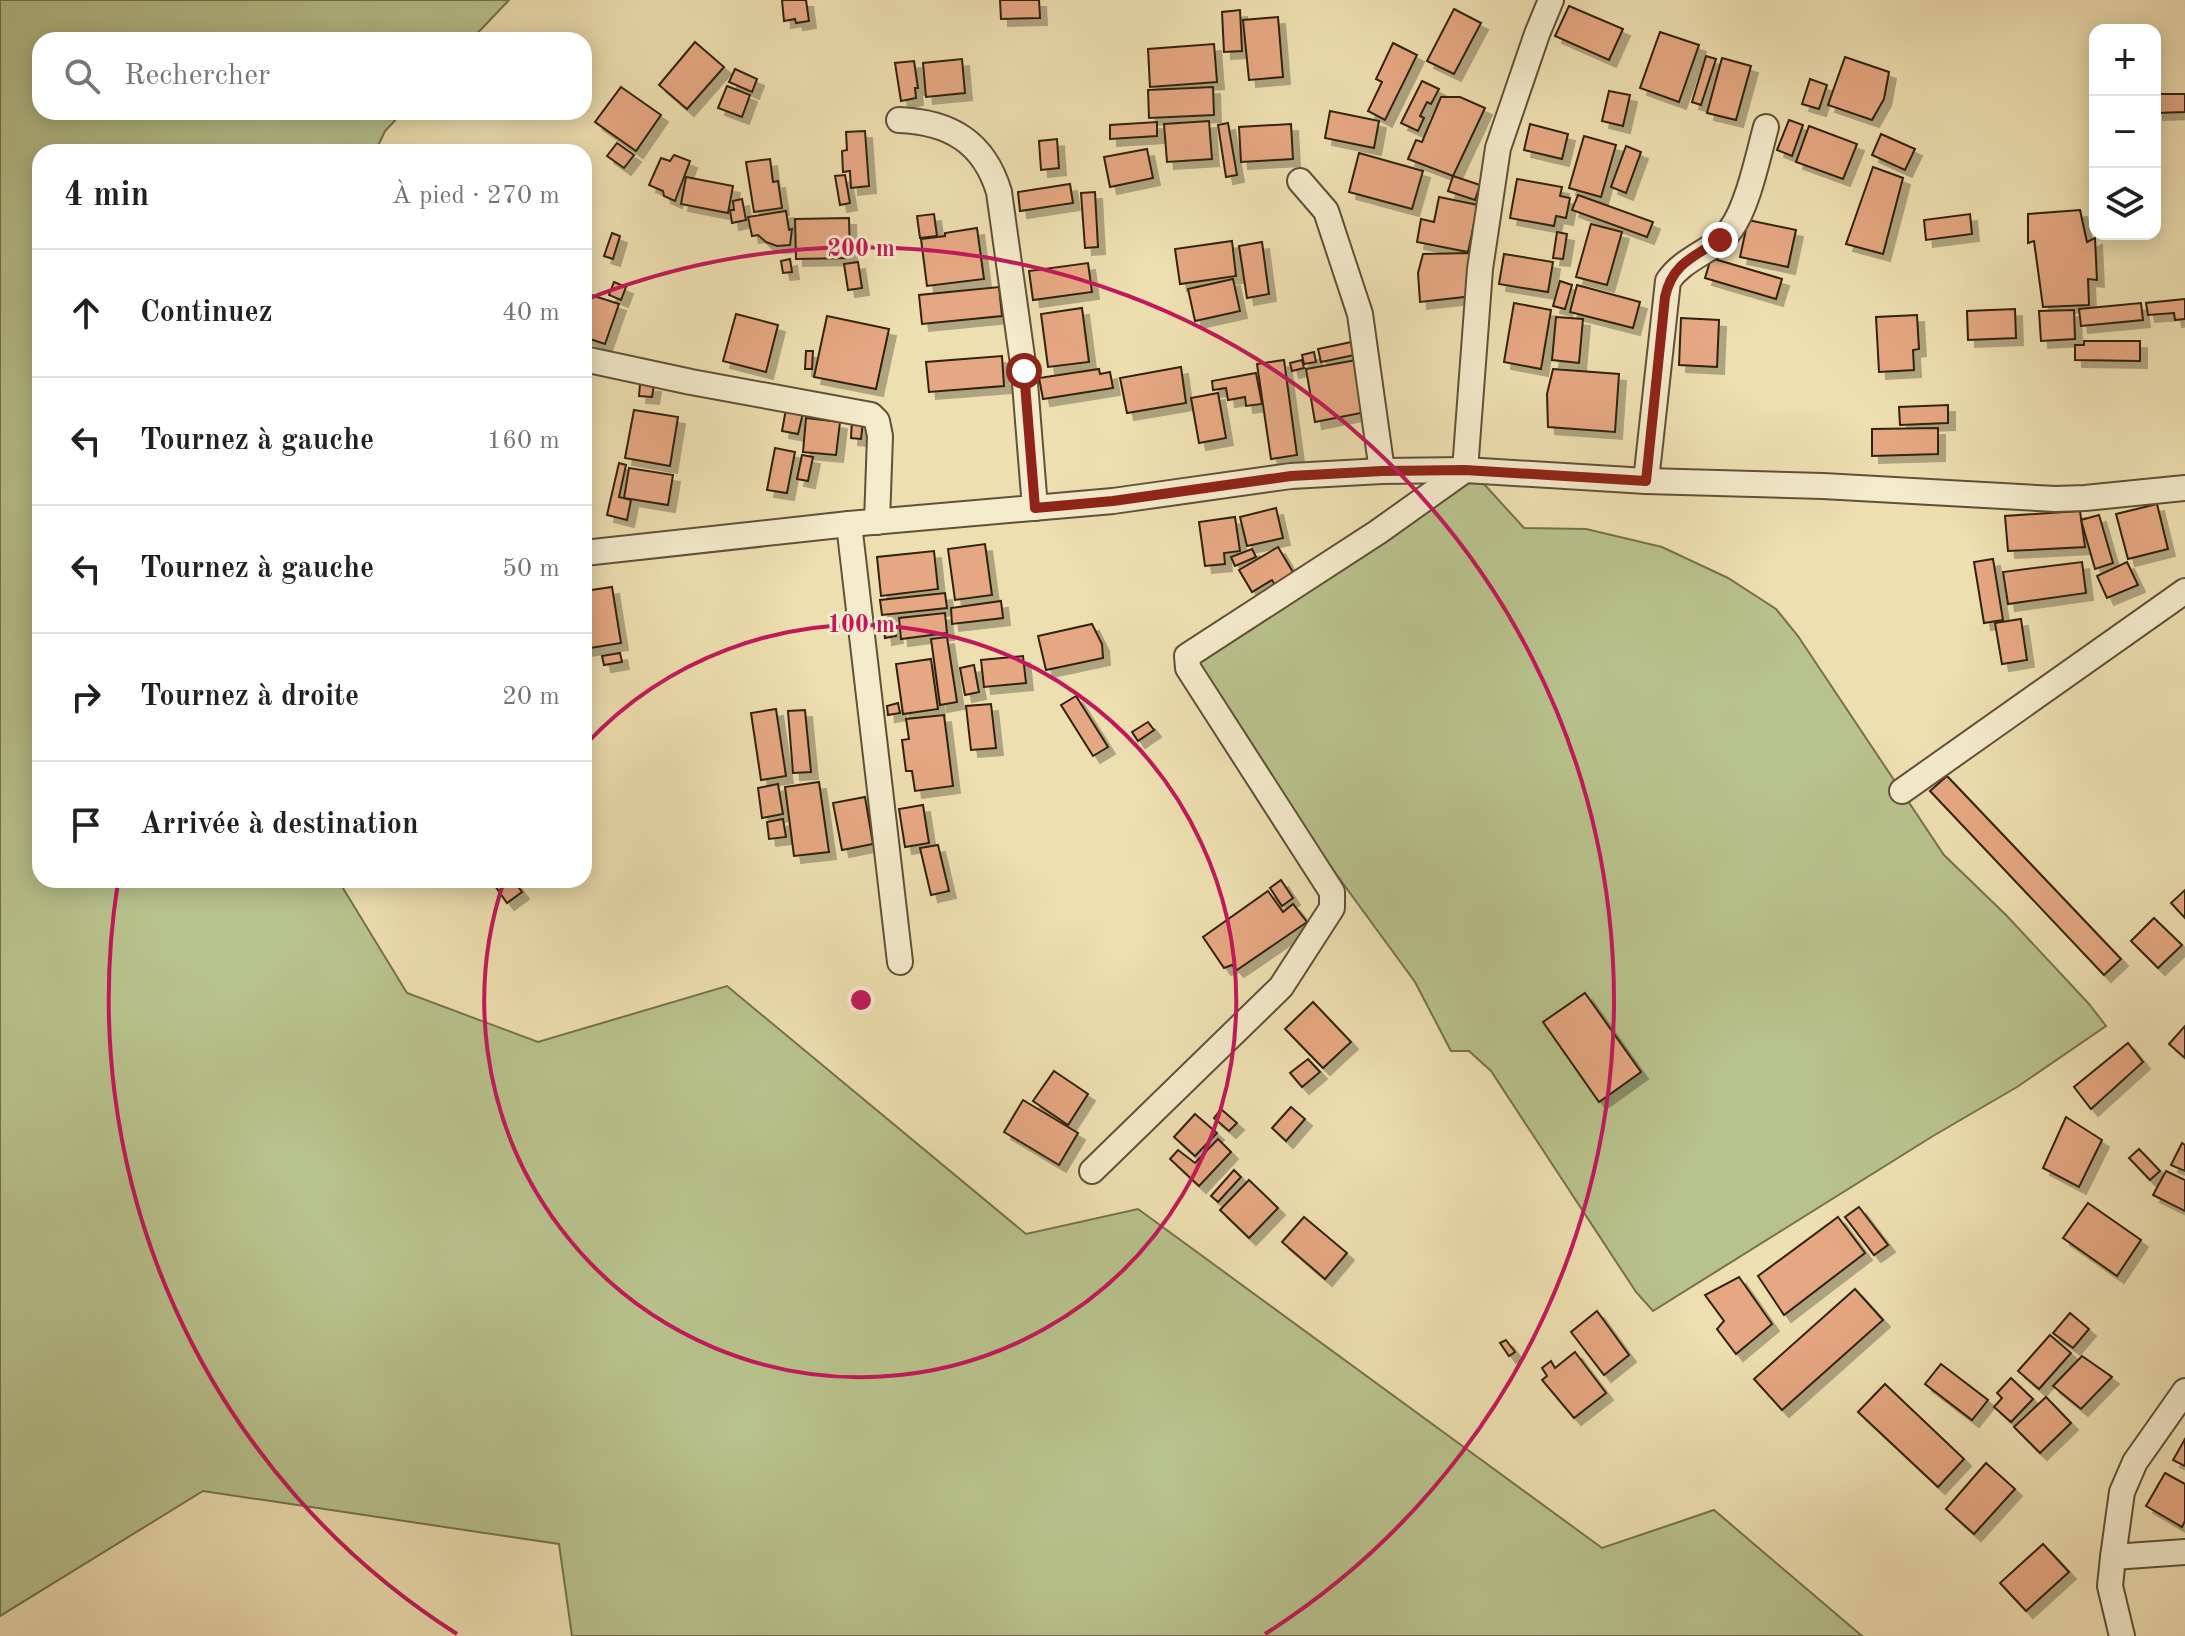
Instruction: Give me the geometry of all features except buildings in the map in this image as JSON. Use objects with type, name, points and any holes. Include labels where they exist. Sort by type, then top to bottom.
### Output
[{"type":"street","points":[[1465,470],[1480,269],[1498,148],[1551,0]]},
{"type":"street","points":[[899,120],[921,121],[950,129],[971,143],[986,159],[993,173],[999,192],[1024,371],[1035,508]]},
{"type":"street","points":[[1646,481],[1668,281],[1676,269],[1720,240],[1731,229],[1743,206],[1766,127]]},
{"type":"street","points":[[1300,181],[1326,211],[1360,314],[1382,471]]},
{"type":"street","points":[[592,361],[871,415],[877,421],[880,436],[877,522]]},
{"type":"street","points":[[1092,1171],[1281,987],[1332,908],[1332,892],[1188,668],[1187,656],[1378,532],[1465,470]]},
{"type":"street","points":[[592,552],[849,524],[1113,501],[1291,476],[1382,471],[1465,470],[2055,499],[2185,488]]},
{"type":"street","points":[[849,524],[900,962]]},
{"type":"street","points":[[1902,791],[2185,591]]},
{"type":"street","points":[[2122,1636],[2110,1586],[2122,1492],[2135,1462],[2185,1391]]},
{"type":"street","points":[[2113,1557],[2185,1552]]},
{"type":"green space","points":[[0,0],[509,0],[479,32],[32,32],[32,120],[395,120],[379,144],[32,144],[32,888],[343,888],[407,993],[538,1042],[727,986],[1026,1234],[1138,1209],[1602,1548],[1714,1510],[1862,1636],[572,1636],[559,1544],[203,1491],[0,1616]]},
{"type":"green space","points":[[1474,473],[1524,528],[1586,529],[1662,547],[1728,578],[1776,609],[1798,636],[1944,855],[2006,915],[2106,1026],[2017,1087],[1653,1311],[1636,1292],[1491,1071],[1469,1051],[1451,1051],[1415,982],[1260,770],[1184,648]]},
{"type":"route","points":[[1024,371],[1035,508],[1113,501],[1291,476],[1382,471],[1465,470],[1646,481],[1668,281],[1676,269],[1720,240]]}]
